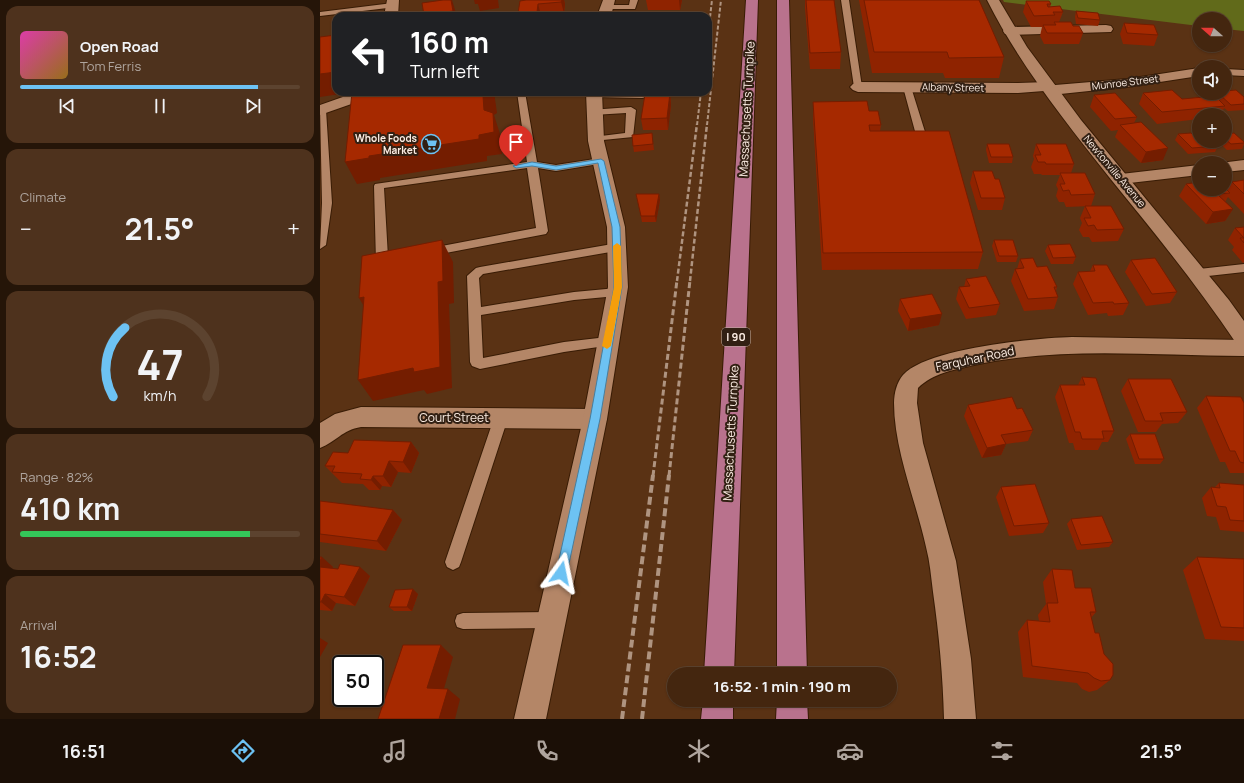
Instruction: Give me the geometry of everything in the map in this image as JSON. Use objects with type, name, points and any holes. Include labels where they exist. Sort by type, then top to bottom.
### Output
[{"type":"highway","name":"Massachusetts Turnpike","points":[[719,667],[752,0]]},
{"type":"highway","points":[[783,0],[792,667]]},
{"type":"highway","points":[[717,719],[718,707]]},
{"type":"highway","points":[[792,707],[792,719]]},
{"type":"street","name":"Newtonville Avenue","points":[[993,0],[1010,31],[1049,88],[1088,140],[1199,273],[1244,337]]},
{"type":"street","points":[[1010,31],[1106,29]]},
{"type":"street","name":"Munroe Street","points":[[1049,88],[1127,83],[1192,73]]},
{"type":"street","name":"Albany Street","points":[[858,86],[1049,88]]},
{"type":"street","points":[[320,110],[360,96]]},
{"type":"street","points":[[530,719],[595,419],[607,342],[617,292],[618,247],[616,227],[596,140],[594,99]]},
{"type":"street","points":[[1232,167],[1244,165]]},
{"type":"street","points":[[1121,179],[1192,171]]},
{"type":"street","name":"Farquhar Road","points":[[960,719],[951,623],[940,549],[910,434],[906,404],[908,386],[920,373],[946,363],[994,352],[1048,346],[1128,345],[1244,348]]},
{"type":"street","name":"Court Street","points":[[320,438],[336,424],[344,420],[361,417],[595,419]]},
{"type":"lane","points":[[607,8],[632,7],[634,0]]},
{"type":"lane","points":[[845,0],[858,86]]},
{"type":"lane","points":[[353,12],[392,7]]},
{"type":"lane","points":[[320,14],[332,14]]},
{"type":"lane","points":[[1232,72],[1244,73]]},
{"type":"lane","points":[[907,87],[921,136]]},
{"type":"lane","points":[[420,254],[542,231],[522,96]]},
{"type":"lane","points":[[594,99],[630,96]]},
{"type":"lane","points":[[594,99],[631,110],[630,134],[596,140]]},
{"type":"lane","points":[[320,110],[327,203],[321,231],[320,245]]},
{"type":"lane","points":[[404,257],[382,262],[379,186],[532,164],[556,168],[601,161]]},
{"type":"lane","points":[[607,342],[564,347],[480,364],[477,362],[473,276],[480,271],[618,247]]},
{"type":"lane","points":[[1199,273],[1244,268]]},
{"type":"lane","points":[[475,312],[574,296],[617,292]]},
{"type":"lane","points":[[453,562],[501,418]]},
{"type":"lane","points":[[463,621],[551,620]]},
{"type":"green space","points":[[1003,0],[1244,0],[1244,31],[1232,30],[1232,12],[1192,12],[1192,25],[1004,2]]},
{"type":"building","points":[[451,0],[453,11],[424,12],[422,3]]},
{"type":"building","points":[[562,0],[561,2],[538,4],[537,12],[518,12],[520,1]]},
{"type":"building","points":[[806,0],[834,0],[841,52],[810,53]]},
{"type":"building","points":[[864,0],[979,0],[1004,57],[949,58],[947,52],[874,52]]},
{"type":"building","points":[[1026,1],[1049,1],[1051,4],[1047,4],[1048,7],[1060,6],[1063,12],[1053,12],[1055,15],[1034,16]]},
{"type":"building","points":[[1076,11],[1098,13],[1100,20],[1078,18]]},
{"type":"building","points":[[1054,22],[1071,22],[1073,26],[1079,26],[1083,33],[1047,33],[1043,25],[1056,25]]},
{"type":"building","points":[[1124,23],[1154,25],[1158,35],[1127,33]]},
{"type":"building","points":[[332,36],[332,72],[320,74],[320,37]]},
{"type":"building","points":[[1172,90],[1182,99],[1219,100],[1225,106],[1162,112],[1143,93]]},
{"type":"building","points":[[1232,90],[1236,90],[1244,97],[1244,104],[1231,105],[1226,100],[1232,100]]},
{"type":"building","points":[[1115,93],[1137,117],[1115,119],[1094,95]]},
{"type":"building","name":"Whole Foods Market","points":[[352,96],[483,96],[484,110],[493,113],[494,132],[479,135],[479,139],[369,156],[369,158],[345,162]]},
{"type":"building","points":[[645,96],[670,96],[667,118],[641,119]]},
{"type":"building","points":[[867,101],[869,111],[878,111],[881,125],[869,125],[870,131],[949,131],[983,252],[823,253],[813,102]]},
{"type":"building","points":[[1141,122],[1168,148],[1146,152],[1120,125]]},
{"type":"building","points":[[652,133],[653,144],[633,146],[632,135]]},
{"type":"building","points":[[1232,133],[1234,133],[1244,143],[1232,144]]},
{"type":"building","points":[[1178,134],[1192,134],[1192,148]]},
{"type":"building","points":[[987,144],[1009,144],[1013,157],[991,157]]},
{"type":"building","points":[[1036,144],[1066,144],[1074,164],[1046,164],[1045,162],[1038,162],[1035,155],[1041,155]]},
{"type":"building","points":[[973,171],[992,171],[995,179],[999,179],[1005,198],[981,198]]},
{"type":"building","points":[[1060,173],[1085,173],[1095,194],[1071,195],[1069,190],[1063,191],[1060,184],[1065,184]]},
{"type":"building","points":[[1244,180],[1244,194],[1232,182]]},
{"type":"building","points":[[1192,183],[1192,190],[1186,184]]},
{"type":"building","points":[[636,194],[659,194],[655,216],[641,216]]},
{"type":"building","points":[[1198,196],[1219,196],[1233,209],[1213,212]]},
{"type":"building","points":[[1085,206],[1111,206],[1124,229],[1097,230],[1094,225],[1088,226],[1084,218],[1091,218]]},
{"type":"building","points":[[1244,227],[1244,238],[1235,228]]},
{"type":"building","points":[[442,240],[443,281],[438,282],[440,367],[414,372],[413,368],[358,380],[364,297],[359,298],[362,256]]},
{"type":"building","points":[[994,240],[1013,240],[1018,256],[999,256]]},
{"type":"building","points":[[1070,244],[1076,257],[1053,258],[1048,245]]},
{"type":"building","points":[[1033,258],[1037,267],[1047,266],[1057,287],[1054,287],[1058,297],[1028,299],[1015,269],[1024,268],[1020,259]]},
{"type":"building","points":[[1155,258],[1177,292],[1152,294],[1131,260]]},
{"type":"building","points":[[1093,265],[1107,265],[1129,303],[1093,303],[1078,272],[1095,271]]},
{"type":"building","points":[[986,276],[1000,304],[969,308],[959,287],[970,286],[966,279]]},
{"type":"building","points":[[932,294],[942,314],[910,319],[900,299]]},
{"type":"building","points":[[1082,377],[1096,378],[1114,431],[1102,431],[1104,439],[1082,439],[1080,432],[1075,432],[1060,385],[1085,385]]},
{"type":"building","points":[[1128,379],[1171,379],[1187,412],[1160,413],[1163,421],[1145,421]]},
{"type":"building","points":[[1206,396],[1241,397],[1244,403],[1244,463],[1240,462],[1235,451],[1230,451]]},
{"type":"building","points":[[1012,397],[1017,409],[1022,408],[1033,430],[1001,435],[1006,444],[987,448],[968,405]]},
{"type":"building","points":[[1130,434],[1155,434],[1164,459],[1139,459]]},
{"type":"building","points":[[354,440],[411,442],[403,462],[389,461],[383,476],[373,476],[371,480],[360,479],[362,474],[332,472],[335,466],[325,466],[333,452],[348,453]]},
{"type":"building","points":[[1219,483],[1244,485],[1244,521],[1230,520],[1226,507],[1217,506],[1211,487],[1220,488]]},
{"type":"building","points":[[1035,484],[1049,523],[1014,526],[1001,487]]},
{"type":"building","points":[[320,501],[393,510],[377,541],[320,534]]},
{"type":"building","points":[[1102,516],[1113,542],[1081,545],[1071,519]]},
{"type":"building","points":[[1197,557],[1244,559],[1244,628],[1221,627]]},
{"type":"building","points":[[340,564],[360,567],[344,597],[325,594],[320,602],[320,567],[338,569]]},
{"type":"building","points":[[1052,569],[1072,570],[1075,588],[1091,588],[1096,612],[1090,612],[1095,633],[1099,633],[1104,654],[1113,664],[1113,675],[1110,680],[1101,681],[1088,673],[1032,666],[1027,620],[1050,622],[1047,603],[1058,603]]},
{"type":"building","points":[[413,589],[407,607],[389,607],[395,590]]},
{"type":"building","points":[[403,645],[441,645],[427,688],[448,689],[439,719],[378,719],[382,707],[384,707],[384,701]]},
{"type":"railway","points":[[711,12],[712,0]]},
{"type":"railway","points":[[712,80],[721,0]]},
{"type":"railway","points":[[697,125],[701,96]]},
{"type":"railway","points":[[707,125],[710,96]]},
{"type":"railway","points":[[677,281],[697,124]]},
{"type":"railway","points":[[690,281],[707,124]]},
{"type":"railway","points":[[653,476],[677,280]]},
{"type":"railway","points":[[669,476],[690,280]]},
{"type":"railway","points":[[622,719],[653,475]]},
{"type":"railway","points":[[642,719],[669,475]]},
{"type":"slow traffic","points":[[607,346],[618,287],[617,246]]},
{"type":"place","name":"Whole Foods Market","points":[[431,144]]},
{"type":"route","points":[[516,166],[532,164],[556,168],[601,161],[616,227],[618,287],[607,342],[595,419],[561,573]]}]
